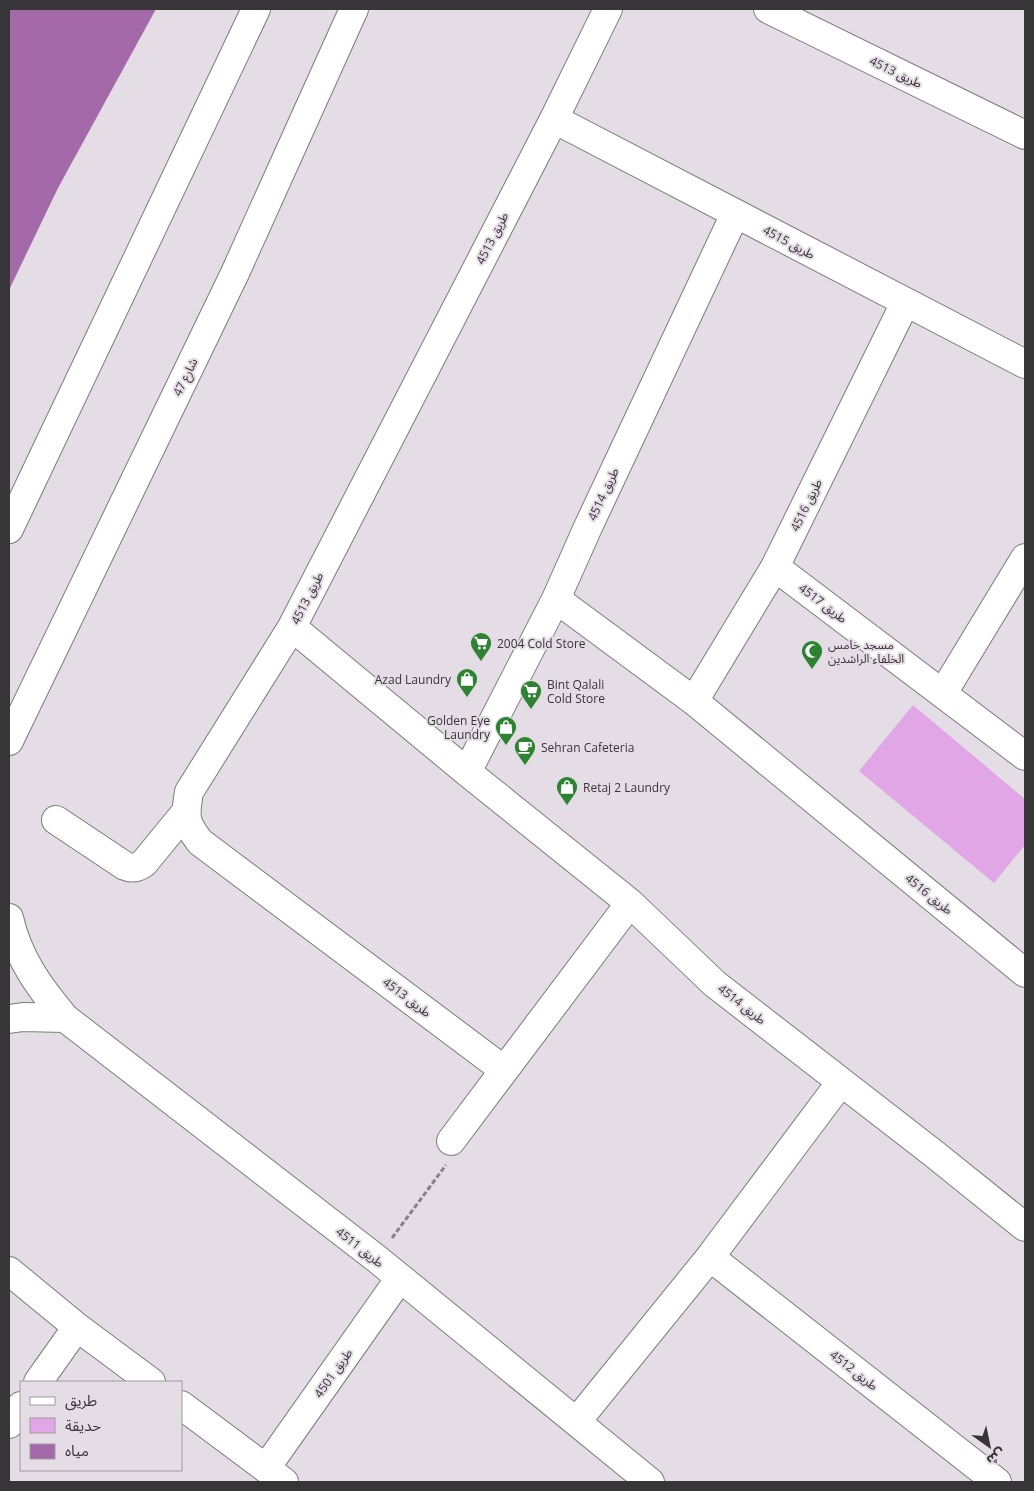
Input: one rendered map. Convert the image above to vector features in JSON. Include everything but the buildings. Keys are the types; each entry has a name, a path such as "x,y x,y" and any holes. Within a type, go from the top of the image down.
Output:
{"street":[{"path":"9,529 256,9"},
{"name":"شارع 47","path":"9,741 235,273 354,9"},
{"name":"طريق 4513","path":"504,1070 200,842 190,829 185,813 189,792 292,627 554,119 608,9"},
{"name":"طريق 4513","path":"768,9 1025,134"},
{"name":"طريق 4515","path":"554,119 906,303 1024,360"},
{"name":"طريق 4514","path":"467,772 556,599 592,518 735,214"},
{"name":"طريق 4516","path":"694,701 775,567 906,303"},
{"path":"944,693 1025,558"},
{"name":"طريق 4517","path":"775,567 1025,756"},
{"name":"طريق 4516","path":"556,599 694,701 1023,967"},
{"name":"طريق 4514","path":"292,627 467,772 630,903 715,984 934,1153 1025,1227"},
{"path":"56,820 130,868 144,863 185,813"},
{"path":"452,1141 630,903"},
{"name":"طريق 4511","path":"9,918 12,931 25,962 43,992 65,1018 400,1278 650,1482"},
{"path":"9,1019 23,1017 65,1018"},
{"path":"577,1421 710,1258 841,1082"},
{"name":"طريق 4512","path":"710,1258 997,1482"},
{"path":"9,1271 77,1327 150,1381"},
{"name":"طريق 4501","path":"182,1406 275,1475 400,1278"},
{"path":"39,1381 77,1327"},
{"path":"9,1424 20,1408"}],"path":[{"path":"376,1259 459,1147 452,1141"}],"green space":[{"path":"913,705 1025,799 1025,845 994,883 859,771"}],"water":[{"path":"9,9 156,9 58,188 9,290"}],"place":[{"name":"2004 Cold Store","path":"481,662"},
{"name":"مسجد خامس الخلفاء الراشدين","path":"812,670"},
{"name":"Azad Laundry","path":"467,698"},
{"name":"Bint Qalali Cold Store","path":"531,710"},
{"name":"Golden Eye Laundry","path":"506,746"},
{"name":"Sehran Cafeteria","path":"525,766"},
{"name":"Retaj 2 Laundry","path":"567,806"}]}
